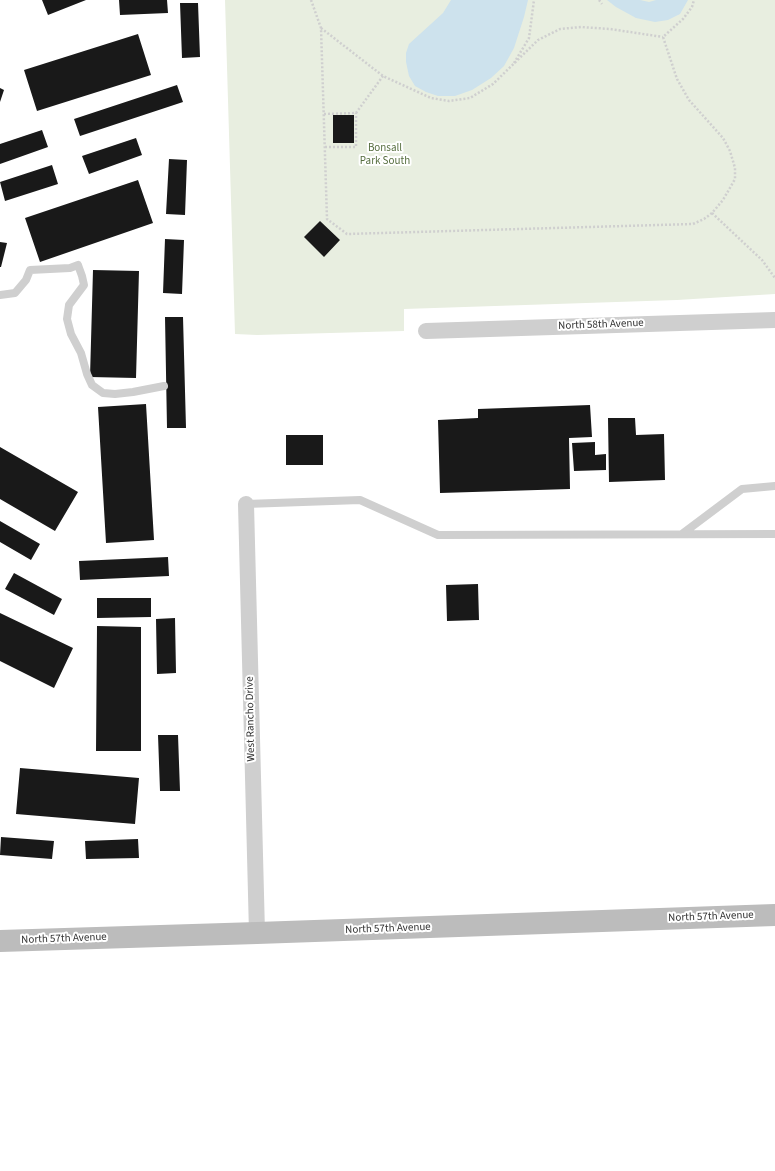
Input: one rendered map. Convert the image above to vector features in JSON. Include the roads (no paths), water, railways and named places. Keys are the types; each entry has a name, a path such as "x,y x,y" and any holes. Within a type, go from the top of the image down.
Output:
{"street":[{"name":"North 58th Avenue","path":"426,330 775,320"},
{"name":"West Rancho Drive","path":"246,504 257,933"},
{"name":"North 57th Avenue","path":"0,941 775,914"}],"lane":[{"path":"0,295 15,293 26,280 30,270 70,268 78,265 84,285 69,305 67,319 71,334 82,353 87,374 92,385 103,393 115,394 164,386"},
{"path":"682,534 742,489 775,486"},
{"path":"246,504 360,500 438,535 775,534"}],"water":[{"path":"451,0 528,0 514,48 504,66 491,78 472,90 455,96 438,96 415,86 409,76 406,53 409,44 443,13"},
{"path":"607,0 640,0 649,2 656,0 688,0 680,14 668,20 655,22 636,18 616,7"}],"park label":[{"name":"Bonsall Park South","path":"385,155"}]}
